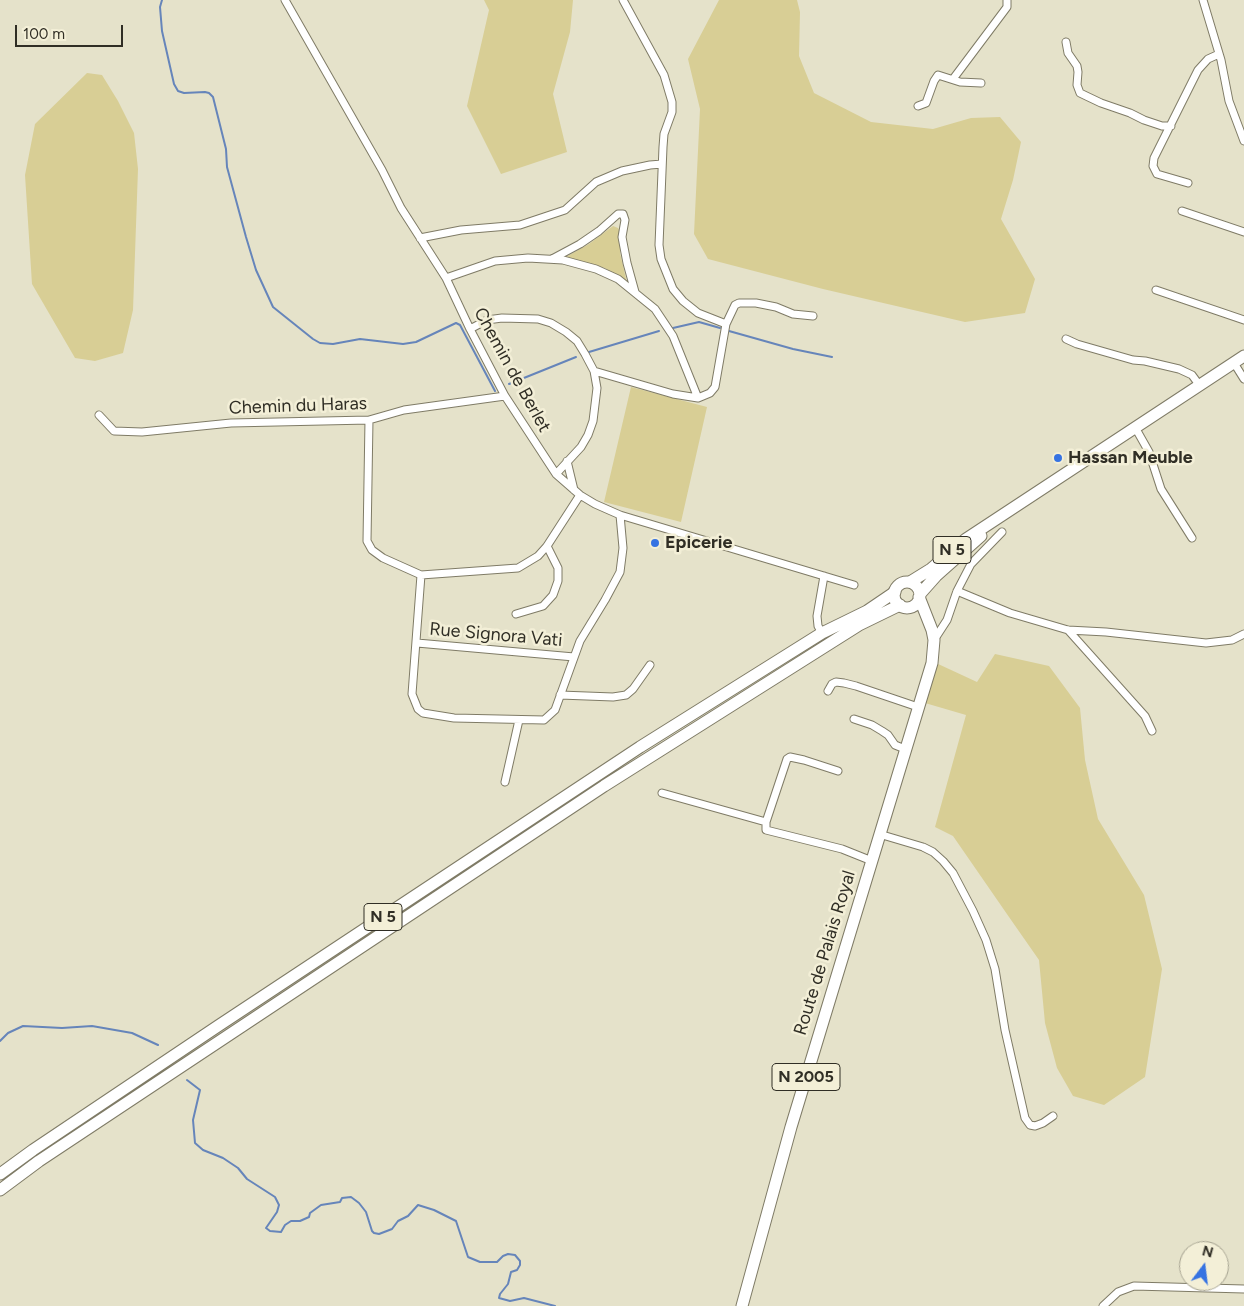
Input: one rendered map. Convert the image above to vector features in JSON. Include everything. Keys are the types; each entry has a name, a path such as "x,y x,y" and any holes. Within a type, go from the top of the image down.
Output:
{"main road":[{"name":"N 5","path":"0,1174 499,839 640,747 822,633 867,611 895,592 900,584 910,582 931,569 966,539 1136,429 1244,356"},
{"name":"N 5","path":"0,1190 39,1161 507,850 856,627 905,606 915,604 936,576 996,520"},
{"path":"910,582 917,587 920,596"},
{"path":"895,592 895,599 925,622 934,640"},
{"name":"Route de Palais Royal","path":"742,1306 791,1127 932,663 934,640 920,596"},
{"path":"822,633 830,637 856,627"}],"street":[{"name":"Chemin de Berlet","path":"285,0 382,170 401,208 446,278 505,396 556,474 595,504 620,515 854,584"},
{"path":"623,0 664,75 670,91 672,112 664,134 662,164 660,253 669,281 678,296 698,313 726,324"},
{"path":"954,79 1007,7 1007,0"},
{"path":"1203,0 1219,54 1229,102 1244,140"},
{"path":"1066,42 1068,53 1077,66 1077,85 1080,93 1148,122 1162,126 1171,126"},
{"path":"1188,184 1161,176 1154,170 1154,158 1198,70 1208,59 1219,54"},
{"path":"918,106 928,100 938,75 960,82 981,83"},
{"path":"420,238 461,230 520,225 565,210 596,182 622,171 662,164"},
{"path":"1182,211 1244,232"},
{"path":"552,259 580,244 599,231 618,214 623,214 625,220 622,237 635,292"},
{"path":"446,278 495,261 528,258 563,260 596,269 618,279 655,309 673,336 698,398"},
{"path":"1156,290 1244,320"},
{"path":"594,371 673,394 698,398 706,396 713,391 718,382 726,324 735,305 746,302 767,305 793,314 813,316"},
{"path":"470,329 487,320 502,318 538,319 551,323 577,341 594,371 597,388 593,421 588,435 581,446 556,474"},
{"path":"1066,339 1133,360 1179,369 1192,375 1200,386"},
{"path":"1234,363 1244,379"},
{"name":"Chemin du Haras","path":"99,414 114,431 142,432 231,423 369,420 404,410 505,396"},
{"path":"369,420 367,541 372,550 383,558 421,576 518,568 538,556 547,546 577,492 567,461"},
{"path":"1136,429 1149,452 1161,488 1192,538"},
{"path":"421,576 412,694 418,709 422,713 454,718 544,720 555,710 580,641 620,572 623,548 620,515"},
{"path":"934,640 947,620 957,591 971,564 1002,532"},
{"path":"516,614 542,606 553,595 558,581 558,568 547,546"},
{"path":"822,633 817,622 817,616 824,576"},
{"path":"957,591 1010,613 1068,630 1106,632 1206,643 1232,640 1244,634"},
{"path":"1068,630 1145,716 1152,731"},
{"name":"Rue Signora Vati","path":"416,643 574,657"},
{"path":"560,695 613,697 626,695 633,689 650,665"},
{"path":"828,691 832,684 836,682 844,683 918,707"},
{"path":"854,719 877,728 896,745 905,749"},
{"path":"505,782 519,720"},
{"path":"838,770 804,760 790,757 787,759 766,822 766,830 842,849 872,861"},
{"path":"662,793 766,822"},
{"path":"879,834 923,847 933,852 943,860 953,873 974,911 986,940 995,970 1005,1030 1024,1118 1030,1125 1035,1126 1043,1124 1053,1116"},
{"path":"1103,1306 1118,1292 1134,1286 1190,1286 1244,1289"}],"shaded area":[{"path":"484,0 573,0 570,32 553,94 567,152 501,174 467,106 489,10"},
{"path":"719,0 797,0 800,12 799,56 814,93 871,122 933,129 971,118 1000,117 1021,142 1013,180 1001,219 1035,279 1025,313 965,322 823,289 708,259 694,234 700,109 688,59"},
{"path":"87,73 102,75 118,101 134,133 138,169 133,310 123,353 95,361 75,358 32,284 25,175 35,124"},
{"path":"613,226 620,231 620,253 627,283 605,268 566,257 589,244"},
{"path":"631,387 707,407 681,522 604,502"},
{"path":"995,654 1049,666 1080,708 1085,760 1098,819 1144,895 1162,969 1145,1077 1104,1105 1073,1096 1057,1068 1045,1023 1039,960 953,836 935,827 966,715 925,703 936,663 977,682"}],"waterway":[{"path":"162,0 160,7 162,31 174,84 178,91 184,93 205,92 213,97 226,149 227,167 246,237 256,270 273,307 320,343 333,344 360,339 403,344 416,342 456,323 460,325 495,391"},
{"path":"673,328 699,322 720,328"},
{"path":"589,352 659,331"},
{"path":"729,331 793,349 832,357"},
{"path":"509,384 576,357"},
{"path":"0,1041 8,1033 23,1026 62,1028 92,1026 132,1033 158,1045"},
{"path":"187,1080 200,1090 193,1120 195,1143 203,1150 223,1158 238,1168 247,1179 275,1197 279,1205 277,1212 266,1228 270,1231 281,1232 285,1225 291,1221 300,1221 309,1217 310,1213 321,1205 340,1202 342,1198 351,1197 366,1212 372,1231 379,1234 392,1229 398,1221 408,1216 418,1205 434,1210 456,1221 468,1257 480,1262 497,1262 508,1254 515,1255 520,1261 520,1265 517,1270 511,1272 508,1284 499,1298 510,1301 524,1298 555,1306"}],"place":[{"name":"Hassan Meuble","path":"1058,458"},
{"name":"Epicerie","path":"655,543"}]}
